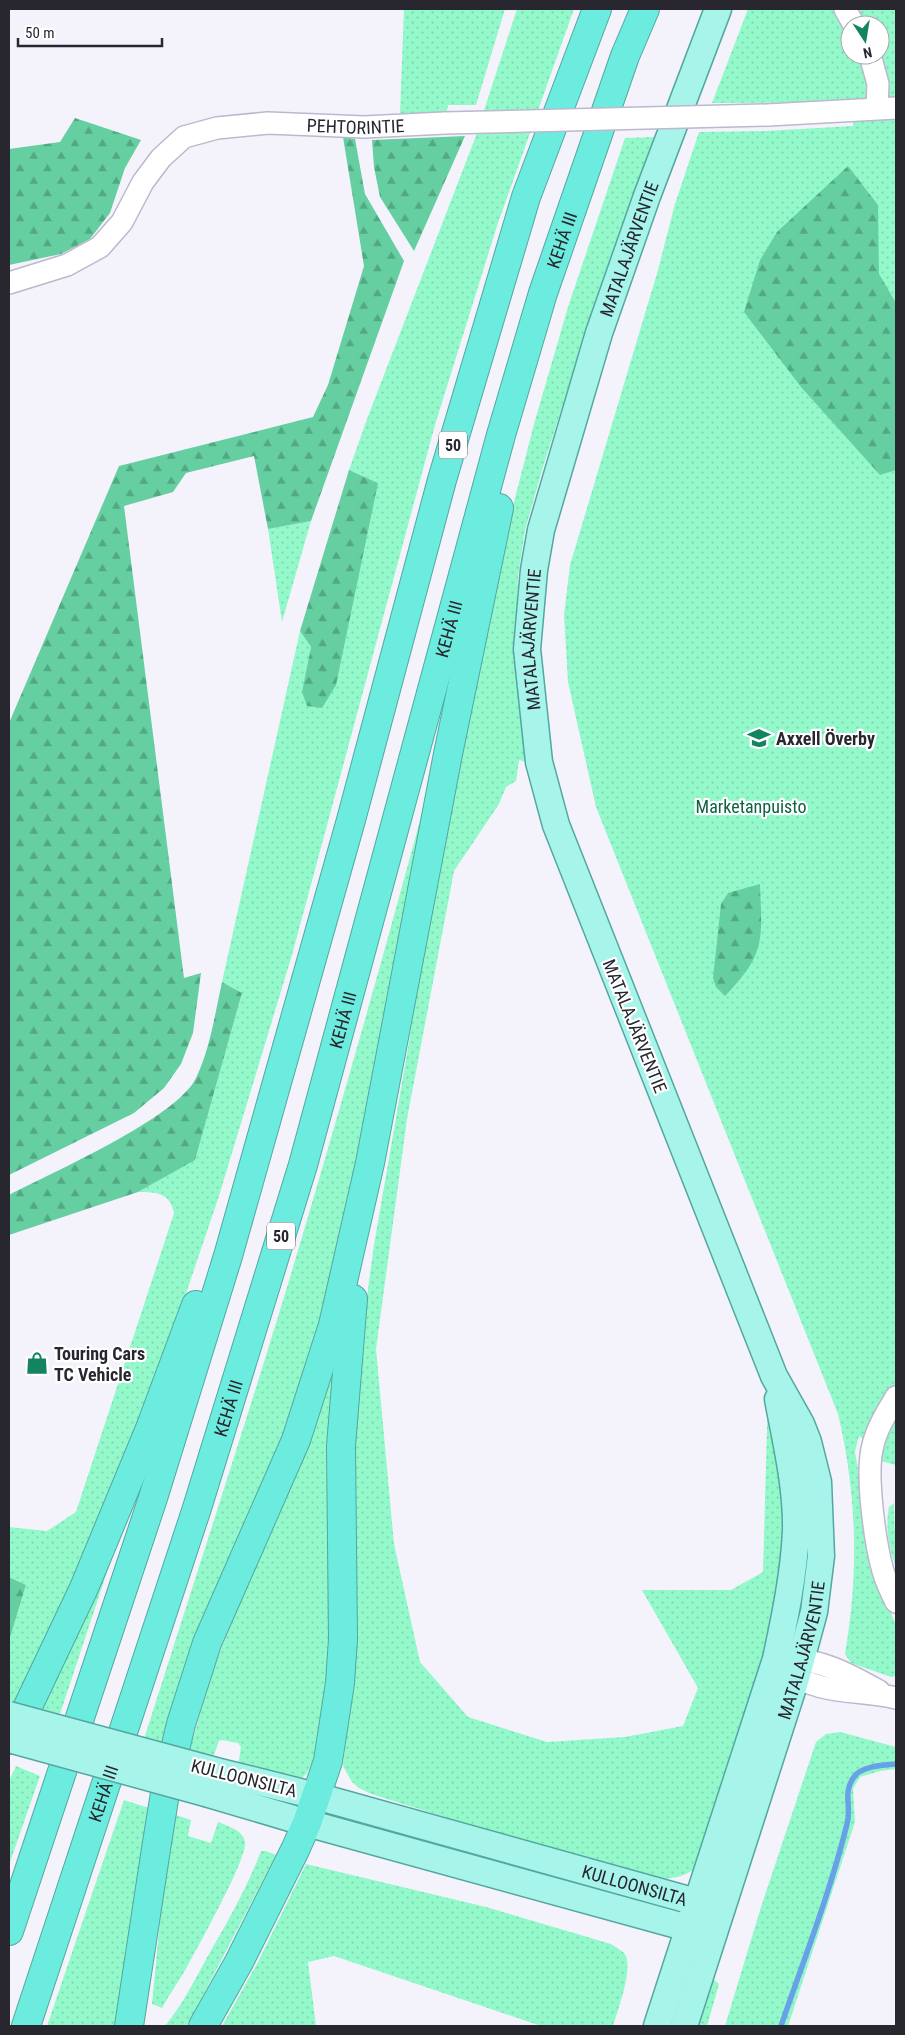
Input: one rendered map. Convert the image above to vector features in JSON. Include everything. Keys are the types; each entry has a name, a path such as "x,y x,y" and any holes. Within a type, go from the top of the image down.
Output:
{"highway":[{"name":"50","path":"9,1932 153,1498 228,1256 351,820 442,480 526,197 597,9"},
{"name":"KEHÄ III","path":"26,2026 197,1508 303,1165 501,434 543,293 625,56 644,9"},
{"path":"129,2026 166,1787 181,1724 207,1644 296,1440 333,1325 370,1163 448,754 498,511 501,434"},
{"path":"203,2026 239,1962 295,1850 307,1823 328,1761 340,1682 343,1603 341,1446 351,1315 370,1163"},
{"path":"9,1747 84,1588 151,1426 194,1308 228,1256"}],"main road":[{"name":"MATALAJÄRVENTIE","path":"684,2026 717,1923 791,1665 788,1601 796,1530 793,1478 774,1376 556,824 539,762 527,649 534,570 550,493 598,333 647,196 718,9"},
{"name":"MATALAJÄRVENTIE","path":"657,2026 696,1902 791,1665"},
{"name":"KULLOONSILTA","path":"9,1715 212,1783 307,1823 688,1928 717,1923"},
{"name":"KULLOONSILTA","path":"9,1740 212,1783 316,1796 696,1902 717,1923"}],"street":[{"path":"873,65 887,108"},
{"name":"PEHTORINTIE","path":"9,283 67,265 100,247 122,222 147,176 162,158 184,137 239,125 268,122 364,126 768,115 887,108"},
{"path":"896,1397 884,1417 872,1446 870,1475 874,1517 883,1570 896,1602"},
{"path":"791,1665 824,1688 892,1697"}],"green space":[{"path":"404,9 505,9 476,105 448,105 446,115 400,114"},
{"path":"517,9 574,9 497,226 435,425 292,955 218,1199 142,1423 18,1705 9,1702 9,1641 26,1585 9,1577 9,1527 47,1531 76,1512 174,1213 169,1201 162,1195 151,1192 138,1192 195,1159 242,993 222,982 300,631 311,647 303,692 378,483 349,470 474,141"},
{"name":"Marketanpuisto","path":"748,9 896,9 896,1465 881,1461 881,1453 859,1436 855,1452 877,1578 896,1625 896,1676 891,1677 851,1663 845,1654 852,1594 854,1534 849,1474 838,1414 596,807 568,682 564,615 570,565 658,270 675,204 699,132 766,131 853,126 854,102 712,103"},
{"path":"75,118 141,140 125,168 110,213 90,239 61,254 9,265 9,149 60,142"},
{"path":"465,136 414,251 380,197 374,167 372,140"},
{"path":"343,137 355,139 365,194 404,261 311,521 268,529 254,456 186,473 173,492 124,506 184,978 201,973 193,1033 181,1064 164,1088 134,1113 9,1175 9,723 119,466 313,417 328,385 364,266"},
{"path":"655,137 602,282 525,530 518,576 515,658 529,763 519,760 516,781 506,787 499,804 454,871 407,1119 376,1349 394,1544 420,1662 468,1717 547,1742 625,1737 683,1726 698,1688 642,1590 731,1590 763,1572 768,1392 788,1497 785,1575 770,1648 699,1866 675,1878 632,1875 371,1794 352,1782 343,1766 351,1694 352,1451 358,1362 374,1245 425,938 504,541 534,424 568,307 625,138"},
{"path":"848,166 878,205 879,274 896,303 896,470 880,475 801,387 744,312 760,260 777,232"},
{"path":"349,470 378,483 336,685 322,708 307,706 302,692 311,647 300,631"},
{"path":"311,521 282,622 268,529"},
{"path":"433,772 352,1185 316,1348 167,1746 144,1739 288,1284 362,1029"},
{"path":"760,884 761,933 759,945 748,969 725,996 716,987 713,978 721,904 728,893"},
{"path":"222,982 242,993 195,1160 138,1192 9,1235 9,1195 82,1159 140,1127 184,1094 196,1078 201,1067 212,1031"},
{"path":"332,1376 335,1379 331,1678 316,1754 307,1773 302,1778 238,1766 241,1747 238,1743 219,1741 213,1758 190,1749 213,1669"},
{"path":"894,1503 896,1568 891,1553 888,1530 889,1507"},
{"path":"112,1557 60,1714 41,1709"},
{"path":"9,1577 26,1585 9,1641"},
{"path":"840,1732 896,1747 896,1769 880,1771 860,1777 853,1789 855,1822 788,2026 725,2026 761,1907 816,1742 826,1734"},
{"path":"16,1766 40,1776 9,1865 9,1781"},
{"path":"124,1800 152,1809 115,2026 47,2026"},
{"path":"176,1815 191,1820 188,1836 211,1843 218,1822 238,1831 245,1842 244,1851 231,1883 185,1971 162,2008 152,2004 161,1910"},
{"path":"261,1851 276,1855 187,2026 165,2026 183,2000 230,1917 250,1878"},
{"path":"306,1864 486,1907 611,1944 624,1953 627,1959 624,1989 613,2026 541,2026 334,1956 308,1962 316,2026 222,2026 258,1962"},
{"path":"711,1977 719,1984 707,2026 692,2026"}],"waterway":[{"path":"781,2026 833,1875 848,1818 850,1783 857,1773 862,1770 896,1764"}],"place":[{"name":"Axxell Överby","path":"759,738"},
{"name":"Touring Cars TC Vehicle","path":"37,1363"}]}
